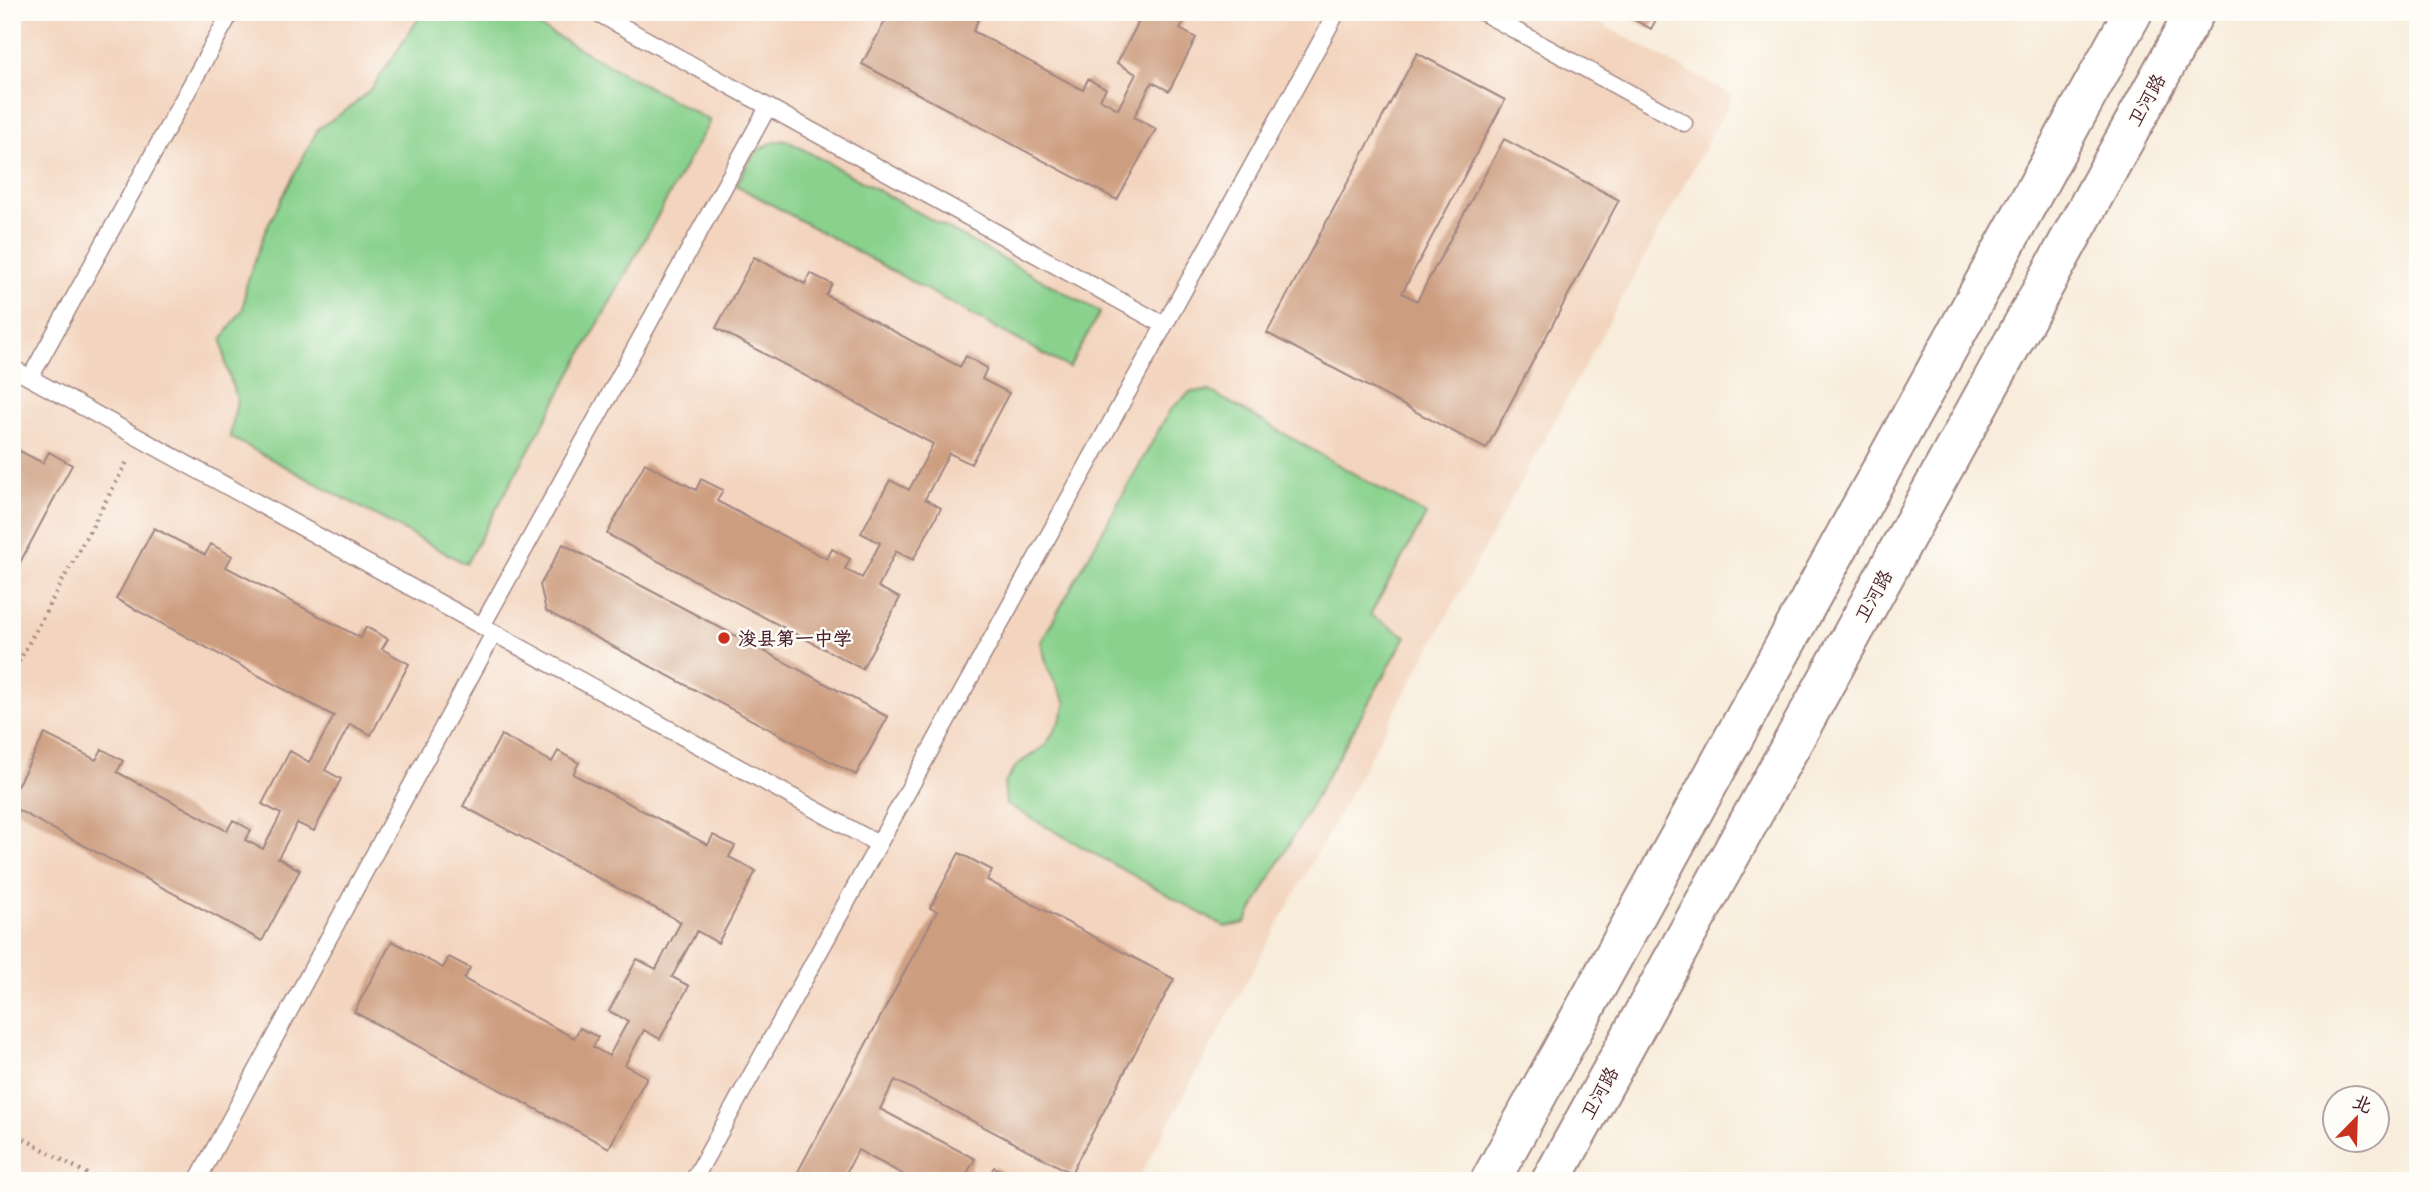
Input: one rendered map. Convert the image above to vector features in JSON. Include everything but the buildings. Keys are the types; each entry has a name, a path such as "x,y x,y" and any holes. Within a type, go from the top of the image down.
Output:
{"street":[{"path":"1490,1181 2133,12"},
{"name":"卫河路","path":"1551,1181 2194,12"}],"lane":[{"path":"30,378 232,12"},
{"path":"596,12 1164,325"},
{"path":"693,1181 1336,12"},
{"path":"1482,12 1684,123"},
{"path":"197,1181 768,107"},
{"path":"12,368 878,844"}],"path":[{"path":"12,674 140,438"},
{"path":"12,1132 100,1181"}],"shaded area":[{"name":"浚县第一中学","path":"12,12 1580,12 1733,96 1137,1181 12,1181"}],"green space":[{"path":"423,12 513,12 710,121 466,564 230,437 237,400 226,366 222,339 243,309 246,286 266,229 318,129 352,106 373,87"},
{"path":"786,140 1100,312 1069,368 736,185 750,160 760,149"},
{"path":"1210,391 1426,515 1370,615 1406,636 1245,923 1225,927 1006,804 1004,784 1017,765 1046,745 1061,719 1066,703 1048,669 1041,642 1170,410 1190,392"}],"place":[{"name":"浚县第一中学","path":"724,638"}]}
